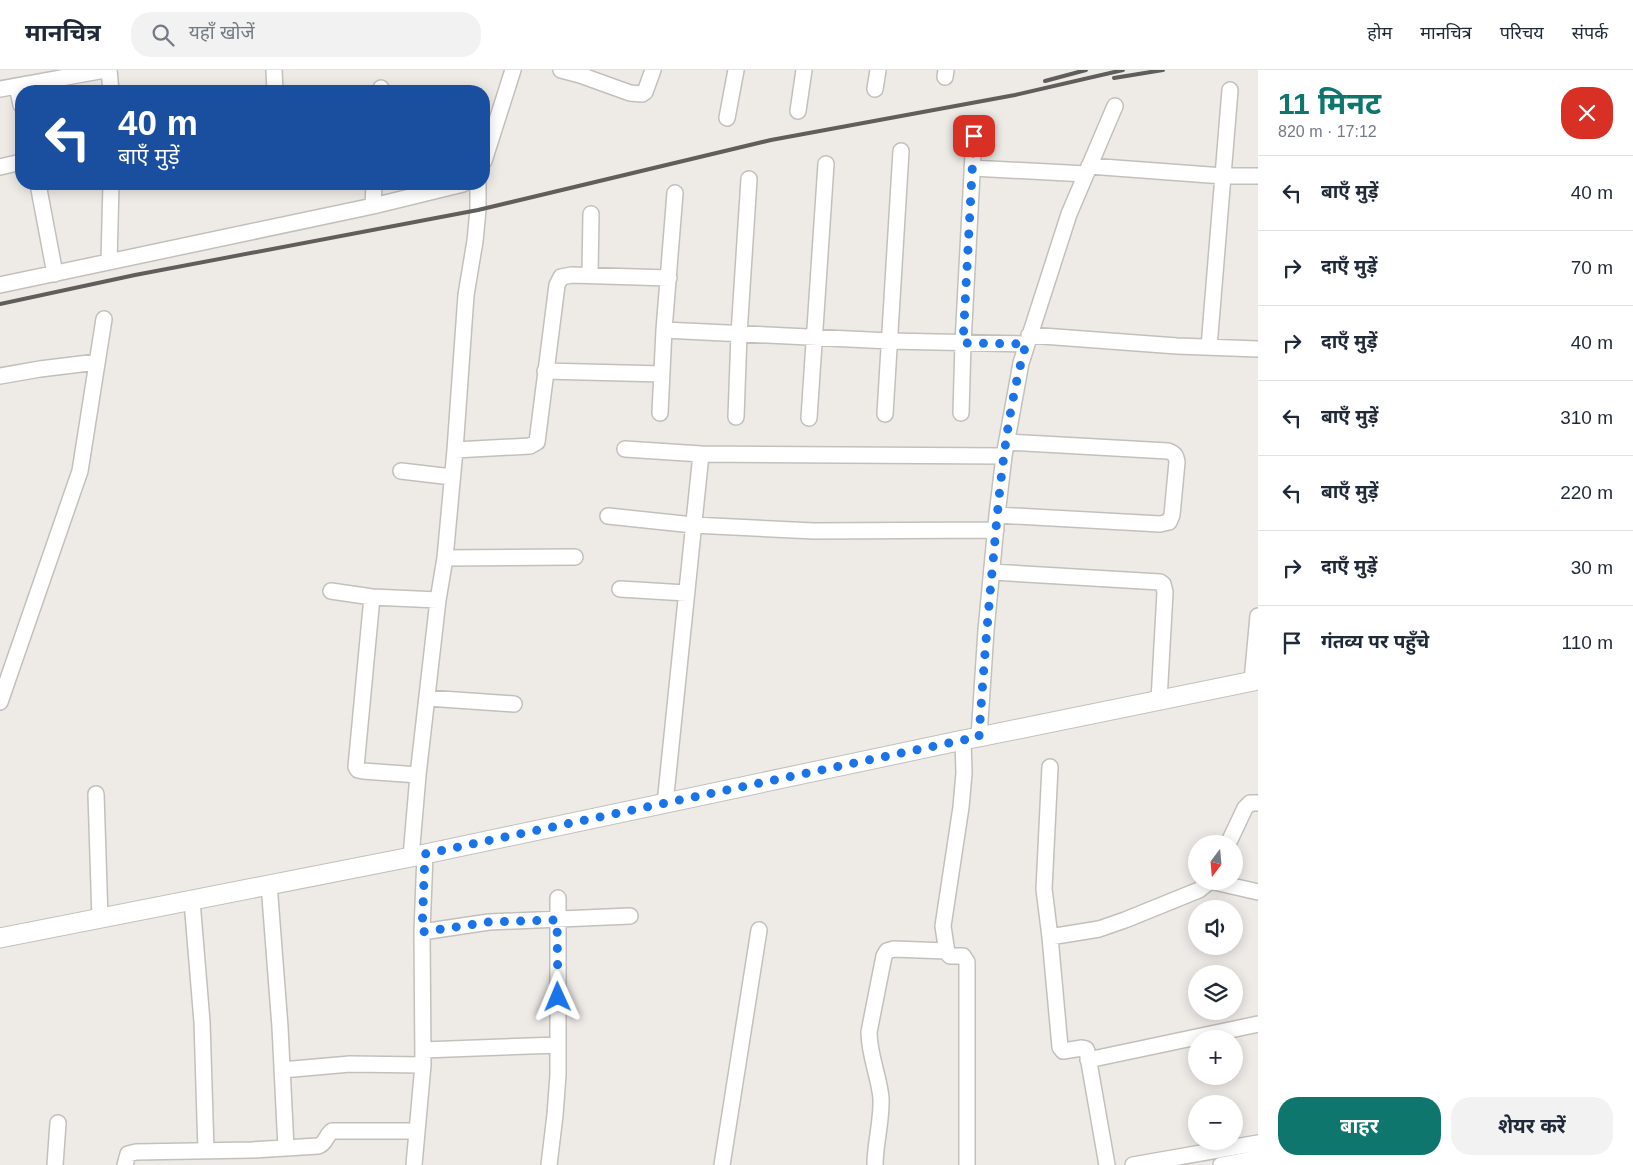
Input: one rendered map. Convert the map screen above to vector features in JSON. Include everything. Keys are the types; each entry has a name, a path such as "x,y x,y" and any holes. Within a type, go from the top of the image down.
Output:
{"main road":[{"path":"0,938 418,856 971,738 1255,681"}],"street":[{"path":"22,85 105,70"},
{"path":"109,70 110,85"},
{"path":"274,70 275,85"},
{"path":"490,142 513,70"},
{"path":"561,70 581,72 630,93 642,94 648,88 653,70"},
{"path":"727,118 736,70"},
{"path":"798,111 804,70"},
{"path":"875,89 878,70"},
{"path":"0,89 15,86"},
{"path":"1209,347 1230,90"},
{"path":"967,1165 967,962 963,956 950,956 946,951 943,926 986,630 997,515 1006,449 1021,363 1028,340 1069,214 1115,106"},
{"path":"961,413 974,136"},
{"path":"885,414 901,151"},
{"path":"0,167 15,163"},
{"path":"809,418 826,164"},
{"path":"972,168 1258,176"},
{"path":"736,417 739,334 750,179"},
{"path":"39,190 54,274"},
{"path":"109,262 111,190"},
{"path":"373,206 374,190"},
{"path":"0,285 373,206 438,190"},
{"path":"414,1165 423,1065 418,775 438,600 445,558 466,295 475,241 478,190"},
{"path":"660,413 664,330 675,193"},
{"path":"590,275 591,214"},
{"path":"455,450 530,446 537,442 557,285 561,278 568,275 668,278"},
{"path":"0,702 80,471 104,319"},
{"path":"664,330 890,341 963,343 1028,340 1098,341 1258,349"},
{"path":"0,376 98,362"},
{"path":"545,371 662,374"},
{"path":"625,449 701,454 1006,449 1159,450 1175,454 1177,462 1172,515 1168,522 1160,524 997,515"},
{"path":"665,804 701,454"},
{"path":"401,471 452,478"},
{"path":"608,516 693,525 814,531 996,530"},
{"path":"445,558 575,557"},
{"path":"992,572 1160,582 1164,584 1158,700"},
{"path":"620,589 686,593"},
{"path":"331,592 372,597 438,600"},
{"path":"372,597 356,767 362,771 418,775"},
{"path":"1255,681 1258,616"},
{"path":"427,698 514,704"},
{"path":"1050,767 1044,889 1060,1047 1066,1051 1084,1048 1087,1051 1107,1165"},
{"path":"96,794 100,919"},
{"path":"1232,835 1245,808 1250,803 1258,803"},
{"path":"269,884 286,1148"},
{"path":"1243,889 1258,892"},
{"path":"1050,937 1099,929 1199,890"},
{"path":"549,1165 557,1098 558,898"},
{"path":"192,901 202,1022 206,1151"},
{"path":"422,932 489,922 630,916"},
{"path":"722,1165 759,930"},
{"path":"875,1165 875,1151 881,1115 881,1097 869,1043 869,1032 884,956 887,951 894,949 946,951"},
{"path":"1088,1060 1258,1024"},
{"path":"423,1050 558,1045"},
{"path":"282,1070 350,1064 423,1065"},
{"path":"55,1165 58,1123"},
{"path":"125,1165 127,1156 130,1153 206,1151 251,1158 286,1148 321,1145 325,1142 329,1133 335,1130 417,1132"},
{"path":"1133,1165 1258,1143"},
{"path":"1221,1165 1258,1158"}],"railway":[{"path":"1045,81 1086,70"},
{"path":"0,304 135,275 478,210 771,140 1015,95 1123,70"},
{"path":"1114,78 1163,70"}],"route":[{"path":"558,997 557,920 489,922 422,932 425,854 979,737 986,630 1004,456 1026,344 963,343 974,136"}]}
